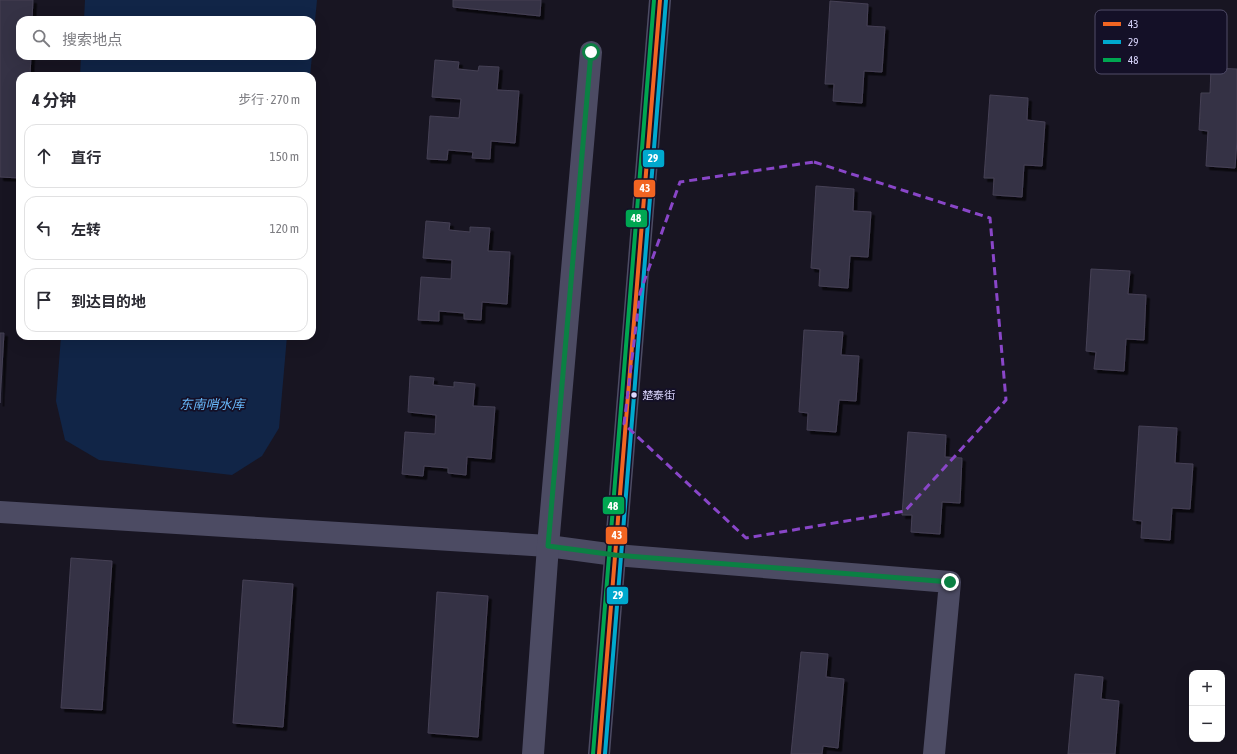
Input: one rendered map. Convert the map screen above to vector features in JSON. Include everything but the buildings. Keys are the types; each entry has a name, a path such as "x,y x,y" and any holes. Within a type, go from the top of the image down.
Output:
{"street":[{"path":"599,754 660,0"},
{"path":"533,754 548,546 591,52"},
{"path":"0,512 548,546 615,555 950,582 934,754"}],"highlighted area":[{"path":"814,162 990,218 1006,400 905,511 746,538 624,424 640,293 680,182"}],"water":[{"path":"85,0 317,0 315,16 84,16"},
{"path":"81,60 312,60 310,72 80,72"},
{"name":"东南哨水库","path":"61,340 287,340 279,428 262,456 232,475 99,460 65,440 56,401"}],"transit line":[{"name":"48","path":"593,754 654,0"},
{"name":"43","path":"599,754 660,0"},
{"name":"29","path":"605,754 666,0"}],"place":[{"name":"楚泰街","path":"634,395"}],"route":[{"path":"591,52 548,546 615,555 950,582"}]}
